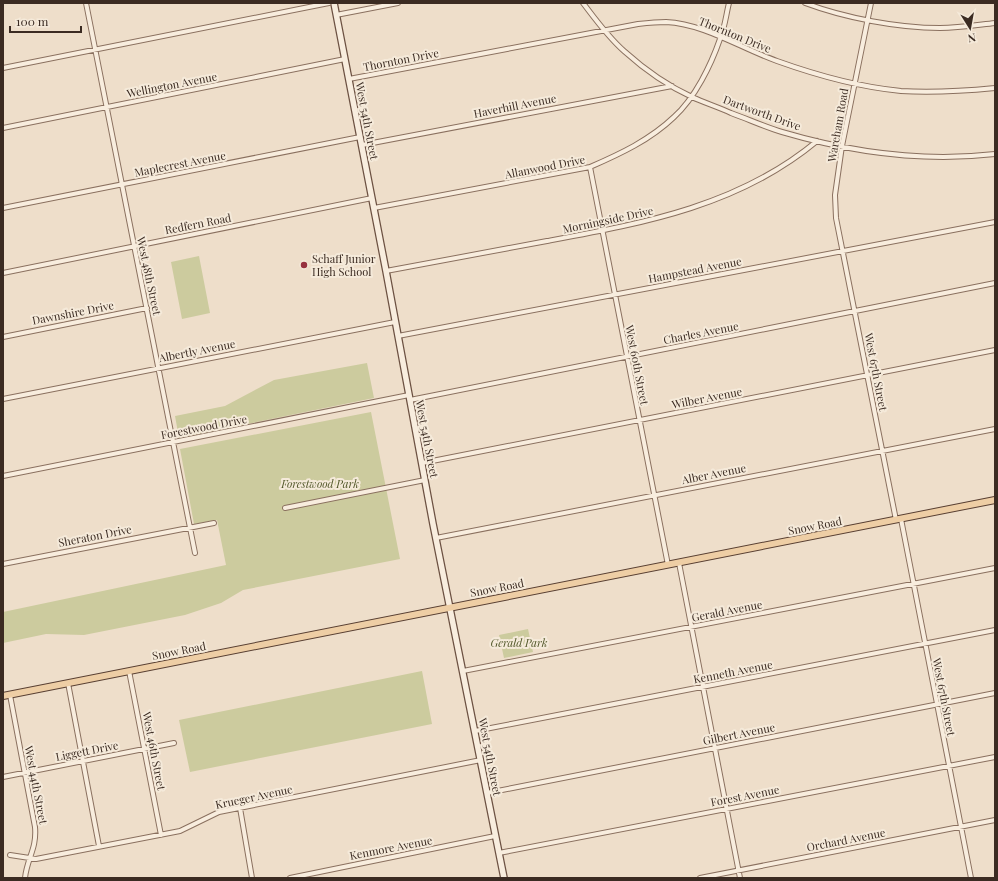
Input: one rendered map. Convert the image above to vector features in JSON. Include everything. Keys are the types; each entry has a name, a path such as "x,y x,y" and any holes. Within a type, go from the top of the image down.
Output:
{"main road":[{"name":"Snow Road","path":"6,695 995,500"}],"street":[{"name":"West 48th Street","path":"86,3 195,553"},
{"path":"3,68 329,3"},
{"name":"West 54th Street","path":"334,3 436,538 504,878"},
{"path":"336,15 398,3"},
{"name":"Dartworth Drive","path":"583,3 603,30 624,51 645,68 672,86 691,96 782,132 842,146 913,156 950,157 995,154"},
{"name":"Allanwood Drive","path":"374,208 590,168 618,156 650,136 675,116 691,96 708,68 721,37 729,3"},
{"path":"805,3 868,20 911,27 964,27 995,23"},
{"name":"Wareham Road","path":"843,252 836,218 835,196 842,146 871,3"},
{"name":"Thornton Drive","path":"349,79 603,30 638,24 666,22 696,28 721,37 776,61 855,84 930,92 995,88"},
{"name":"Wellington Avenue","path":"3,128 345,59"},
{"name":"Haverhill Avenue","path":"362,144 672,86"},
{"name":"Maplecrest Avenue","path":"3,208 360,137"},
{"name":"Morningside Drive","path":"386,271 603,231 664,217 705,204 738,190 776,171 817,141"},
{"name":"West 60th Street","path":"590,168 653,496 668,565"},
{"name":"Redfern Road","path":"3,273 372,198"},
{"name":"Hampstead Avenue","path":"398,336 995,222"},
{"name":"West 67th Street","path":"843,252 867,375 913,584 971,878"},
{"name":"Charles Avenue","path":"409,397 626,357 995,284"},
{"name":"Dawnshire Drive","path":"3,337 147,308"},
{"name":"Albertly Avenue","path":"3,399 395,322"},
{"name":"Wilber Avenue","path":"422,463 995,350"},
{"name":"Forestwood Drive","path":"3,476 409,397"},
{"name":"Alber Avenue","path":"436,538 995,429"},
{"path":"285,508 425,480"},
{"name":"Sheraton Drive","path":"3,564 190,526 214,523"},
{"path":"679,563 740,878"},
{"name":"Gerald Avenue","path":"463,671 995,568"},
{"name":"Kenneth Avenue","path":"475,731 995,630"},
{"name":"West 46th Street","path":"129,671 161,835"},
{"path":"68,683 100,846"},
{"name":"Gilbert Avenue","path":"487,793 995,693"},
{"name":"West 44th Street","path":"6,695 35,827 36,838 34,848 29,858 24,878"},
{"name":"Liggett Drive","path":"3,777 174,743"},
{"name":"Forest Avenue","path":"499,854 995,757"},
{"name":"Krueger Avenue","path":"10,855 36,859 161,835 180,831 219,812 481,760"},
{"path":"240,808 252,878"},
{"name":"Orchard Avenue","path":"700,878 995,820"},
{"name":"Kenmore Avenue","path":"290,878 496,836"}],"green space":[{"path":"199,256 210,313 182,319 171,262"},
{"path":"367,363 374,398 179,438 175,416 225,406 274,380"},
{"name":"Forestwood Park","path":"371,412 400,559 243,590 221,603 185,615 84,635 46,634 3,643 3,612 226,565 217,520 194,524 180,449"},
{"name":"Gerald Park","path":"528,629 533,652 504,658 499,635"},
{"path":"422,671 432,724 190,772 179,720"}],"place":[{"name":"Schaff Junior High School","path":"304,265"}]}
